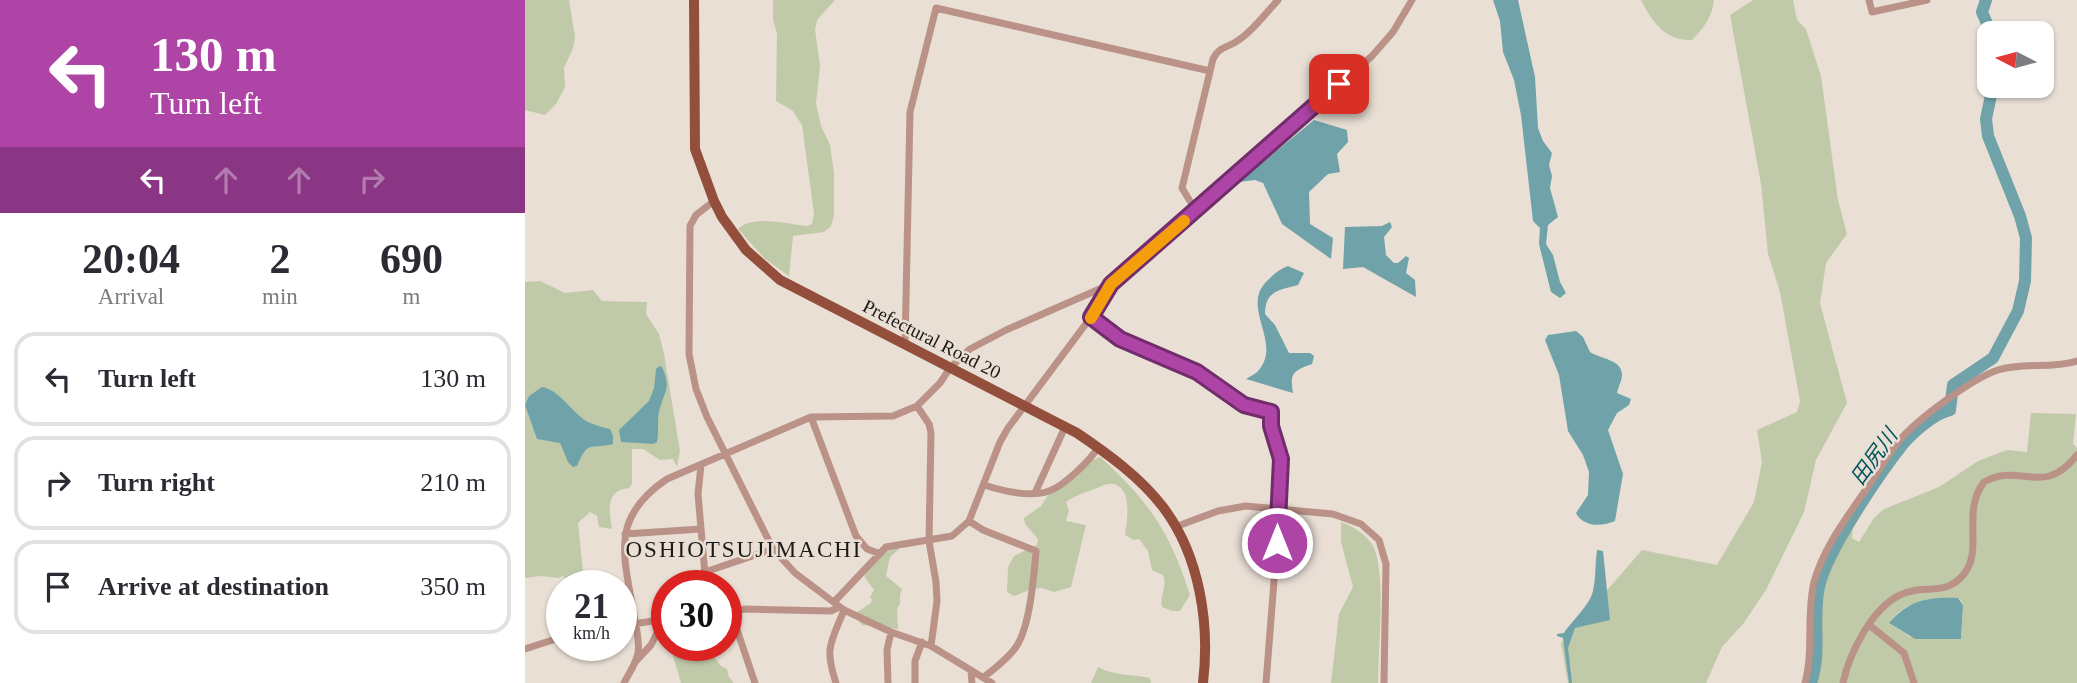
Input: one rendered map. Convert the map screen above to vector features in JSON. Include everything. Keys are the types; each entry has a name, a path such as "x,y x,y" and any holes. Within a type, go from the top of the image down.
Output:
{"main road":[{"name":"Prefectural Road 20","path":"694,0 695,149 714,201 746,250 780,280 1065,427 1098,448 1146,488 1175,527 1191,565 1207,637 1203,683"}],"street":[{"path":"1195,211 1182,188 1210,71 1219,50 1243,36 1278,0"},
{"path":"627,570 625,534 632,513 650,492 667,479 811,417 893,416 917,406 970,349 1111,284 1383,46 1412,0"},
{"path":"1869,0 1872,12 1927,0"},
{"path":"905,345 910,112 936,8 1210,71"},
{"path":"714,201 697,215 690,226 689,354 696,389 773,549 795,573 839,606 891,632 931,646 992,683"},
{"path":"742,610 831,611 839,606 886,547 952,536 969,522 1000,442 1024,405 1091,317 1111,284"},
{"path":"1091,317 1120,339 1197,372 1244,405 1271,412 1271,426 1281,459 1266,683"},
{"path":"1805,683 1810,658 1810,618 1814,583 1836,534 1900,439 1933,411 1995,371 2017,365 2077,361"},
{"path":"917,406 929,424 931,433 929,541 936,582 931,646"},
{"path":"811,417 856,536 867,549 879,554"},
{"path":"1035,493 1065,427"},
{"path":"984,485 1023,493 1052,490 1098,448"},
{"path":"1843,683 1852,654 1869,625 1901,594 1943,589 1963,575 1971,559 1973,504 1984,482 2007,474 2043,478 2056,473 2077,455"},
{"path":"701,465 698,481 705,570"},
{"path":"1175,527 1218,511 1246,506 1346,517 1366,528 1382,545 1387,564 1384,683"},
{"path":"969,522 1036,551 1028,619 1022,637 1014,649 984,677"},
{"path":"625,534 701,529"},
{"path":"711,570 773,549"},
{"path":"836,683 830,667 828,649 839,606"},
{"path":"1869,625 1904,653 1914,683"},
{"path":"637,632 637,655"},
{"path":"888,683 888,639 891,632"},
{"path":"525,649 546,642"},
{"path":"915,683 915,661 922,642"},
{"path":"637,660 651,645"},
{"path":"742,649 755,683"},
{"path":"624,683 636,661"},
{"path":"971,671 972,683"}],"green space":[{"path":"525,0 569,0 575,37 564,68 565,87 556,104 545,115 525,110"},
{"path":"773,0 835,0 817,20 815,29 820,66 816,103 821,126 830,145 834,173 834,216 831,226 824,232 793,236 789,276 765,259 738,229 744,224 761,221 807,226 812,224 814,214 802,125 793,111 776,101 777,33 773,20"},
{"path":"1641,0 1714,0 1707,22 1692,40 1674,37 1660,29"},
{"path":"1753,0 1793,0 1797,20 1806,29 1821,76 1838,200 1847,234 1826,263 1820,303 1847,403 1816,460 1804,512 1766,590 1743,624 1722,647 1706,683 1568,683 1561,643 1642,550 1717,565 1754,502 1762,462 1757,430 1797,412 1800,401 1780,292 1768,254 1761,184 1730,15"},
{"path":"540,281 565,293 593,290 602,301 647,302 646,314 659,334 664,354 680,451 677,467 673,459 660,460 643,449 632,449 632,484 616,493 610,502 612,529 599,527 597,516 590,512 578,523 583,570 546,570 546,577 525,578 525,282"},
{"path":"2031,413 2076,414 2073,444 2077,448 2077,683 1809,683 1813,663 1815,601 1821,573 1833,547 1863,498 1870,500 1853,527 1852,538 1859,542 1874,518 1884,509 1939,487 1978,461 2007,450 2027,452","holes":["1947,598 1960,599 1963,605 1961,639 1910,637 1889,623 1908,606"]},
{"path":"1100,457 1145,503 1166,535 1190,595 1180,611 1162,607 1165,583 1163,575 1152,570 1148,551 1139,539 1134,540 1125,535 1126,498 1124,492 1113,484 1085,492 1066,502 1069,510 1066,521 1086,525 1071,587 1054,592 1041,588 1032,589 1014,596 1007,592 1008,567 1014,556 1037,545 1038,539 1025,524 1024,518 1041,506 1048,495"},
{"path":"1341,522 1368,539 1378,560 1381,594 1378,683 1331,683 1339,614 1353,587 1341,542"},
{"path":"897,547 899,549 890,557 886,576 902,589 897,608 898,629 862,625 856,613 871,603 870,597 874,590 864,576 886,550"},
{"path":"674,661 717,661 727,669 734,683 681,683"},
{"path":"1098,667 1150,678 1151,683 1091,683"}],"water":[{"path":"1493,0 1518,0 1535,77 1538,128 1552,153 1549,165 1552,176 1550,188 1558,217 1548,225 1546,244 1553,255 1560,282 1566,293 1560,298 1551,292 1539,244 1540,228 1533,221 1521,115 1514,80 1503,52 1500,21"},
{"path":"1314,120 1347,130 1348,142 1337,154 1340,172 1328,174 1309,192 1310,224 1333,238 1331,259 1282,224 1263,183 1255,180 1239,182"},
{"path":"1390,222 1392,227 1384,237 1386,255 1394,263 1406,256 1409,258 1406,273 1415,280 1416,297 1363,267 1343,269 1345,227 1382,226"},
{"path":"1288,266 1304,273 1298,285 1279,290 1270,296 1265,314 1275,325 1289,353 1310,353 1314,356 1312,364 1300,369 1292,377 1293,393 1246,379 1258,371 1265,359 1259,292 1271,277"},
{"path":"1576,331 1583,337 1590,352 1618,366 1622,375 1617,393 1631,399 1629,405 1617,413 1608,430 1623,474 1615,521 1604,524 1593,525 1583,521 1576,513 1588,495 1589,472 1583,455 1568,431 1559,375 1545,340 1548,335"},
{"path":"660,366 667,385 659,412 657,442 621,442 619,430 649,401 654,388 656,369"},
{"path":"542,387 555,392 588,422 610,429 613,444 590,447 584,452 577,466 573,467 560,443 537,439 525,405 529,396"},
{"path":"1597,550 1603,551 1610,620 1575,628 1568,648 1572,683 1569,683 1563,638 1557,634 1564,633 1591,596"},
{"path":"1937,598 1958,598 1963,605 1961,639 1915,639 1889,623 1904,609 1920,602"}],"waterway":[{"name":"田尻川","path":"1986,0 1982,12 1986,21"},
{"name":"田尻川","path":"1811,683 1816,660 1819,587 1843,534 1903,444 1925,424 1950,410 1953,385 1993,358 2018,311 2025,281 2026,238 1988,136 1986,119 1990,98"}],"slow traffic":[{"path":"1091,318 1111,284 1184,221"}],"district":[{"name":"OSHIOTSUJIMACHI","path":"744,549"}],"route":[{"path":"1277,543 1281,459 1273,437 1271,412 1244,405 1197,372 1120,339 1091,317 1111,284 1339,84"}]}
